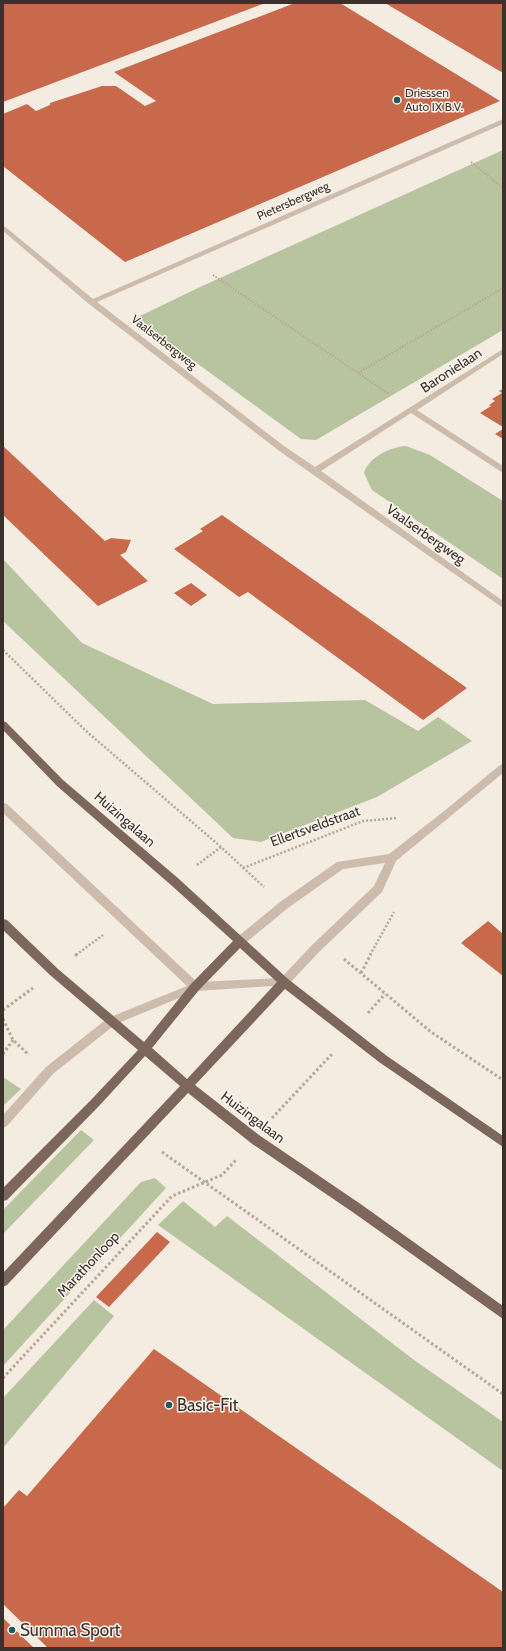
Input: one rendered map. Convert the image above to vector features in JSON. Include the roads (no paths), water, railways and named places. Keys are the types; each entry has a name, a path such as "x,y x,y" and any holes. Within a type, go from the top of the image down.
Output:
{"main road":[{"name":"Huizingalaan","path":"3,724 60,783 175,882 284,982 350,1034 503,1142"},
{"name":"Huizingalaan","path":"3,923 54,972 187,1086 255,1138 503,1313"},
{"path":"3,1196 95,1103 144,1050 196,987 239,942"},
{"path":"3,1281 131,1147 284,982"}],"street":[{"name":"Pietersbergweg","path":"92,302 503,121"},
{"name":"Vaalserbergweg","path":"3,227 92,302 281,448 503,605"},
{"name":"Baronielaan","path":"412,410 503,351"},
{"path":"315,471 412,410 503,470"},
{"path":"3,1123 50,1070 112,1021 196,987 284,982 315,949 378,890 392,858 446,816 503,768"},
{"path":"3,807 196,987"},
{"path":"239,942 284,905 340,865 392,858"}],"place":[{"name":"Driessen Auto IX B.V.","path":"397,100"},
{"name":"Basic-Fit","path":"169,1405"},
{"name":"Summa Sport","path":"12,1630"}]}
